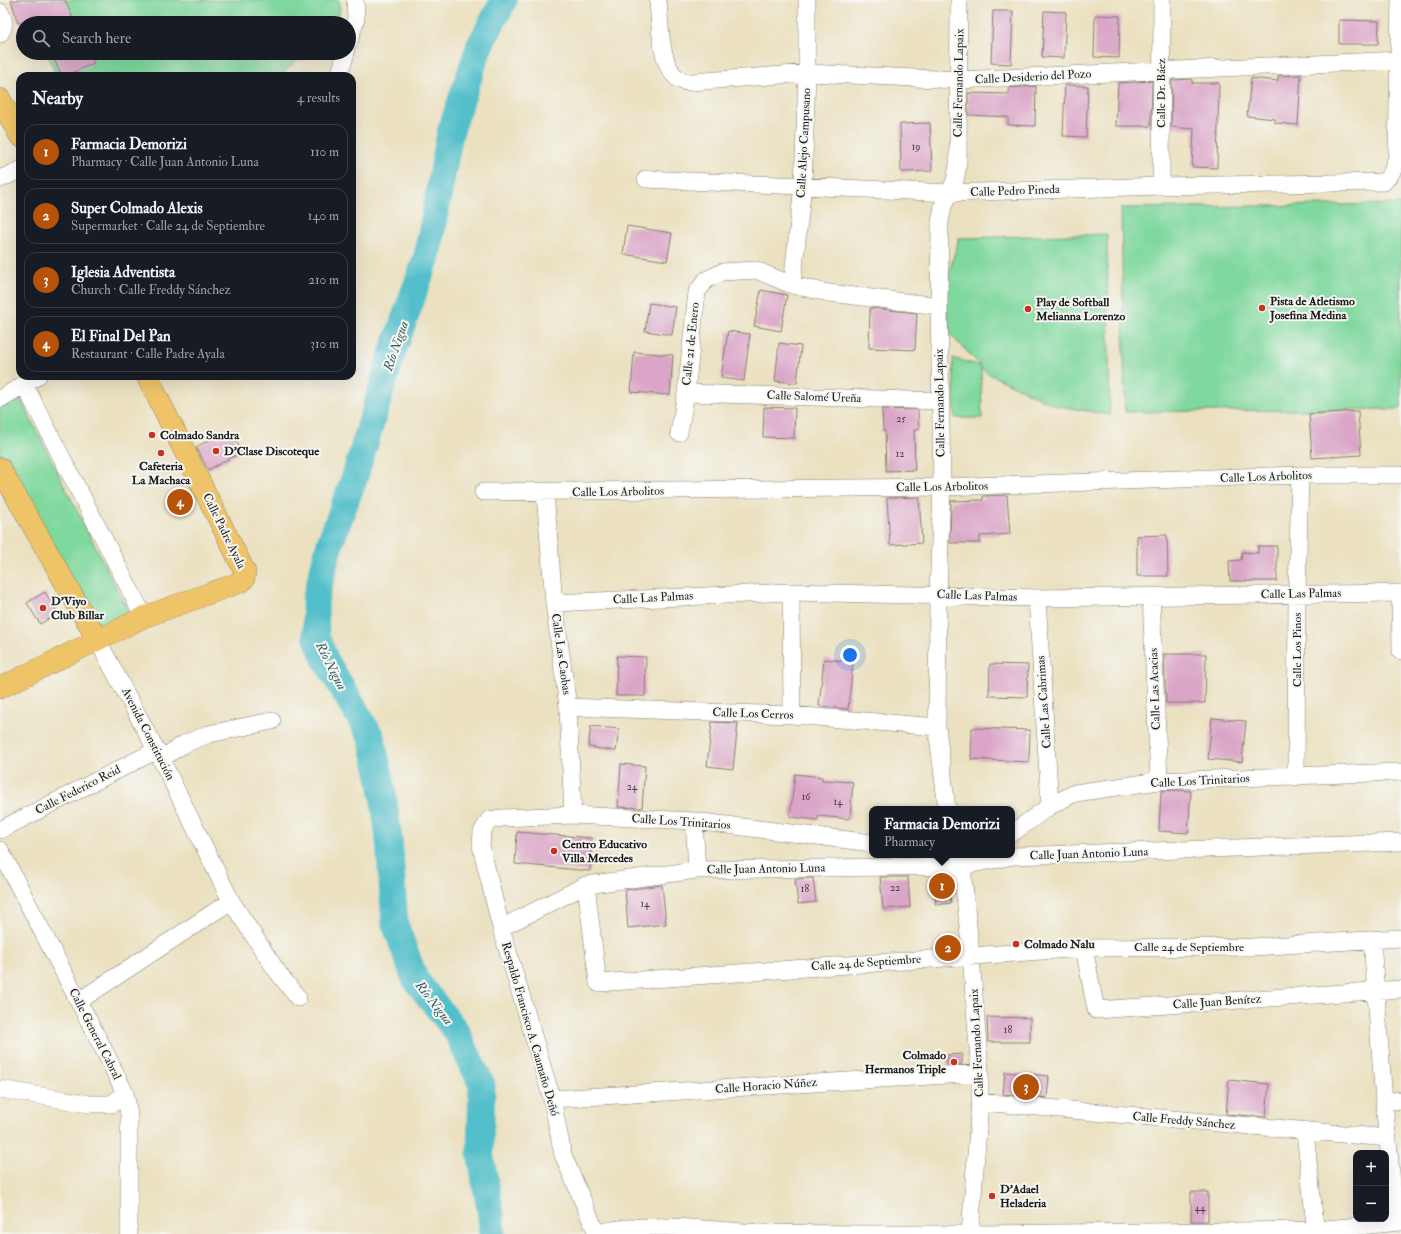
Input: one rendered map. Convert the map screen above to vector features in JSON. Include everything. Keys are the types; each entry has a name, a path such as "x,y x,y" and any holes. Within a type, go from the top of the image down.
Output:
{"main road":[{"path":"0,99 16,129"},
{"name":"Calle Padre Ayala","path":"144,617 241,582 244,579 245,572 148,380"},
{"name":"Avenida Constitución","path":"0,468 5,489 98,639"},
{"path":"0,688 144,617"}],"street":[{"path":"355,0 356,16"},
{"name":"Calle Desiderio del Pozo","path":"658,0 663,54 672,72 680,80 692,82 807,73 958,80 1400,60"},
{"name":"Calle Alejo Campusano","path":"792,285 803,185 808,0"},
{"name":"Calle Fernando Lapaix","path":"947,806 937,727 938,595 942,487 938,306 940,222 943,206 955,181 958,165 960,0"},
{"name":"Calle Dr. Báez","path":"1161,186 1162,0"},
{"path":"1400,0 1400,60"},
{"path":"0,12 4,23 3,30 0,34"},
{"path":"340,72 344,60"},
{"name":"Calle Pedro Pineda","path":"646,179 803,185 950,193 1161,186 1384,182 1392,172 1397,156 1400,60"},
{"path":"0,179 16,172"},
{"name":"Calle 21 de Enero","path":"679,433 686,393 697,292 706,280 722,272 756,270 792,285 830,293 938,306"},
{"path":"0,399 31,380 144,617"},
{"name":"Calle Salomé Ureña","path":"686,393 941,401"},
{"name":"Calle Los Arbolitos","path":"483,492 545,493 942,487 1300,475 1401,475"},
{"name":"Calle Los Pinos","path":"1296,777 1297,594 1300,475"},
{"name":"Calle Las Caobas","path":"545,493 554,603 568,707 573,815"},
{"path":"792,592 792,715"},
{"name":"Calle Las Palmas","path":"554,603 792,592 1037,598 1401,593"},
{"path":"1401,593 1401,651"},
{"name":"Calle Las Acacias","path":"1151,596 1159,781"},
{"name":"Calle Las Cabrimas","path":"1037,598 1050,806"},
{"name":"Avenida Constitución","path":"98,639 159,754 231,901 276,970 298,998"},
{"name":"Calle Los Cerros","path":"568,707 792,715 937,727"},
{"name":"Calle Federico Reid","path":"0,830 159,754 209,734 272,721"},
{"name":"Calle Los Trinitarios","path":"1015,831 1050,806 1076,794 1159,781 1401,772"},
{"name":"Calle Los Trinitarios","path":"489,820 502,818 573,815 694,821 869,843"},
{"name":"Respaldo Francisco A. Caamaño Deñó","path":"489,820 482,832 481,846 501,928 552,1099 563,1155 597,1233"},
{"path":"694,821 697,870"},
{"name":"Calle Juan Antonio Luna","path":"1015,856 1401,842"},
{"name":"Calle General Cabral","path":"0,850 79,1000 125,1092 129,1115 129,1234"},
{"name":"Calle Juan Antonio Luna","path":"501,928 586,885 697,870 986,858"},
{"name":"Calle Fernando Lapaix","path":"958,860 971,956 980,1073 980,1102 970,1234"},
{"name":"Calle 24 de Septiembre","path":"586,885 598,983 1084,948 1252,947 1401,938"},
{"path":"79,1000 231,901"},
{"path":"597,1233 621,1227 674,1227 762,1233 970,1234 1316,1232 1399,1222 1384,1102 1372,940"},
{"name":"Calle Juan Benítez","path":"1084,948 1096,1010 1375,992 1401,989"},
{"name":"Calle Horacio Núñez","path":"552,1099 980,1073"},
{"path":"0,1089 89,1104 112,1104 125,1092"},
{"path":"1384,1102 1401,1100"},
{"name":"Calle Freddy Sánchez","path":"980,1102 1305,1132 1388,1138"},
{"path":"1305,1132 1316,1232"}],"green space":[{"path":"27,0 339,0 340,6 338,16 33,16"},
{"path":"50,60 297,60 284,72 54,72"},
{"name":"Pista de Atletismo Josefina Medina","path":"1401,204 1401,409 1125,412 1121,208"},
{"name":"Play de Softball Melianna Lorenzo","path":"1107,234 1110,415 1054,405 987,373 981,367 982,418 955,418 953,358 981,366 949,333 945,286 959,238"},
{"path":"19,396 129,613 94,628 0,458 0,407"}],"building":[{"path":"11,0 65,0 72,16 16,16"},
{"path":"993,11 1013,11 1011,64 991,63"},
{"path":"1044,11 1066,12 1064,58 1042,57"},
{"path":"1095,15 1120,16 1119,58 1094,57"},
{"path":"1339,20 1379,21 1378,44 1339,44"},
{"path":"54,60 93,60 94,63 75,72 60,72"},
{"path":"1301,75 1298,125 1275,123 1275,119 1247,116 1251,78 1278,81 1278,76"},
{"path":"1192,79 1192,83 1219,83 1217,168 1192,167 1194,129 1171,127 1172,80"},
{"path":"1152,81 1151,126 1116,126 1118,83"},
{"path":"1065,85 1088,86 1086,137 1063,136"},
{"path":"1036,86 1035,126 1008,125 1008,117 968,115 968,93 1009,94 1009,88"},
{"path":"930,123 932,171 901,172 900,124"},
{"path":"627,226 672,233 667,261 623,254"},
{"path":"761,290 787,295 781,331 754,326"},
{"path":"649,303 676,307 672,335 645,331"},
{"path":"870,308 917,313 915,350 869,348"},
{"path":"728,331 750,334 744,381 721,378"},
{"path":"779,343 801,346 797,383 775,381"},
{"path":"634,352 673,355 670,395 631,392"},
{"path":"764,407 795,408 794,438 763,437"},
{"path":"882,409 918,410 919,430 914,430 915,470 886,471 885,431 883,431"},
{"path":"1358,411 1361,455 1312,458 1309,414"},
{"name":"D'Clase Discoteque","path":"230,429 242,452 208,470 196,447"},
{"path":"184,492 191,504 176,511 170,499"},
{"path":"1007,495 1010,534 980,536 980,543 950,543 951,501 983,500 983,496"},
{"path":"919,497 922,543 890,545 887,498"},
{"path":"1167,535 1168,576 1137,576 1137,536"},
{"path":"1258,546 1277,546 1277,581 1230,581 1229,561 1241,560 1242,552 1258,553"},
{"name":"D'Viyo Club Billar","path":"45,592 58,613 40,624 27,603"},
{"path":"1164,654 1206,654 1205,703 1166,703"},
{"path":"617,656 646,657 645,696 616,696"},
{"path":"824,659 853,662 848,709 819,706"},
{"path":"990,664 1028,665 1027,697 989,696"},
{"path":"1212,718 1246,721 1242,762 1208,759"},
{"path":"712,722 738,723 733,769 707,766"},
{"path":"591,726 619,729 616,751 588,747"},
{"path":"972,728 1030,730 1029,762 971,759"},
{"path":"621,764 645,766 642,808 618,807"},
{"path":"795,774 822,777 822,780 853,782 850,819 818,816 818,820 790,817"},
{"path":"1161,791 1191,791 1188,833 1159,831"},
{"name":"Centro Educativo Villa Mercedes","path":"517,832 592,838 590,871 515,864"},
{"path":"933,876 948,876 951,903 936,905"},
{"path":"880,877 908,877 910,907 883,909"},
{"path":"813,878 816,902 798,904 795,879"},
{"path":"662,885 666,924 628,928 625,890"},
{"path":"955,940 956,947 941,948 940,941"},
{"path":"987,1017 1030,1018 1030,1042 988,1042"},
{"name":"Colmado Hermanos Triple","path":"962,1054 962,1064 947,1065 947,1055"},
{"path":"1005,1072 1049,1076 1047,1098 1003,1094"},
{"path":"1229,1080 1269,1084 1266,1117 1226,1114"},
{"path":"1191,1192 1208,1192 1208,1221 1191,1221"}],"waterway":[{"name":"Río Nigua","path":"492,1234 491,1215 480,1152 482,1085 456,1031 415,979 395,924 389,839 381,780 371,737 325,659 316,636 315,600 330,543 355,476 393,351 427,256 450,133 479,47 504,0"}],"place":[{"name":"Pista de Atletismo Josefina Medina","path":"1262,308"},
{"name":"Play de Softball Melianna Lorenzo","path":"1028,309"},
{"name":"Colmado Sandra","path":"152,435"},
{"name":"D'Clase Discoteque","path":"216,451"},
{"name":"Cafeteria La Machaca","path":"161,453"},
{"name":"El Final Del Pan","path":"180,502"},
{"name":"D'Viyo Club Billar","path":"43,608"},
{"name":"Centro Educativo Villa Mercedes","path":"554,851"},
{"name":"Farmacia Demorizi","path":"942,886"},
{"name":"Colmado Nalu","path":"1016,944"},
{"name":"Super Colmado Alexis","path":"948,948"},
{"name":"Colmado Hermanos Triple","path":"954,1062"},
{"name":"Iglesia Adventista","path":"1026,1087"},
{"name":"D'Adael Heladeria","path":"992,1196"}]}
